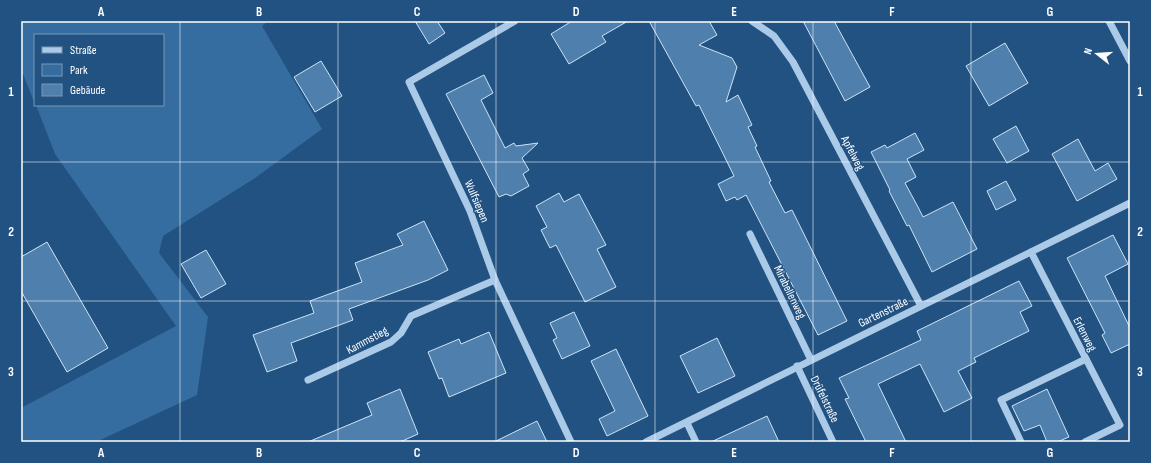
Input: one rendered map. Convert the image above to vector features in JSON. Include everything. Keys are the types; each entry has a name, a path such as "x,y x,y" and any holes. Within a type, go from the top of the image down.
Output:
{"street":[{"name":"Wulfsiepen","path":"515,21 409,82 470,211 495,280 570,442"},
{"name":"Apfelweg","path":"752,21 774,36 793,62 921,306"},
{"path":"1109,21 1130,61"},
{"name":"Gartenstraße","path":"646,442 687,423 797,366 1130,203"},
{"name":"Mirabellenweg","path":"750,234 811,360"},
{"name":"Erlenweg","path":"1031,252 1120,425 1085,442"},
{"name":"Kammstieg","path":"308,380 391,342 401,333 411,316 495,280"},
{"path":"1021,442 1001,400 1086,359"},
{"name":"Drüfelstraße","path":"797,366 833,442"},
{"path":"687,423 696,442"}],"green space":[{"path":"21,21 268,21 262,26 322,129 255,178 163,236 159,253 208,317 197,395 96,442 21,442 21,408 176,326 55,154 36,106 164,106 164,34 34,34 34,102 21,69"}],"building":[{"path":"415,21 437,21 445,33 429,44"},
{"path":"572,21 628,21 602,36 606,42 569,64 551,34"},
{"path":"649,21 709,21 717,35 699,45 732,58 737,67 726,102 738,95 752,125 748,127 757,146 755,147 771,181 769,182 785,213 792,210 847,321 818,335 746,195 737,200 735,197 726,201 718,184 734,176 699,105 696,106"},
{"path":"803,21 834,21 870,87 845,101"},
{"path":"1005,43 1028,83 989,106 966,66"},
{"path":"321,61 342,96 315,112 294,77"},
{"path":"484,75 493,93 481,100 505,148 514,143 516,146 538,143 522,158 529,170 523,174 529,186 511,196 506,194 499,197 446,94"},
{"path":"1016,126 1029,151 1007,163 993,139"},
{"path":"915,133 924,150 907,159 916,177 905,183 923,217 953,202 977,249 932,272 909,225 907,226 889,191 890,190 871,152 885,145 887,148"},
{"path":"1078,139 1095,171 1108,163 1117,179 1077,201 1052,154"},
{"path":"1006,181 1016,200 996,210 987,191"},
{"path":"559,193 564,202 579,194 606,245 597,249 616,287 585,302 556,245 550,248 541,230 547,227 536,206"},
{"path":"424,221 448,270 428,280 349,309 353,320 291,343 297,361 267,372 253,335 314,313 310,301 362,282 355,263 403,245 397,234"},
{"path":"1113,235 1128,264 1105,276 1130,328 1130,344 1111,353 1102,335 1105,333 1067,258"},
{"path":"47,242 108,348 67,372 21,291 21,257"},
{"path":"206,250 226,284 201,298 181,264"},
{"path":"1019,281 1032,306 1020,312 1029,331 974,358 976,362 958,371 972,398 944,412 920,364 878,384 906,442 866,442 845,399 849,398 839,378 921,340 917,331"},
{"path":"574,312 590,346 562,359 553,340 557,338 550,323"},
{"path":"489,332 506,373 449,397 442,378 439,379 428,352 459,339 461,344"},
{"path":"717,338 735,376 698,393 680,356"},
{"path":"616,349 648,416 607,436 599,419 615,411 591,361"},
{"path":"400,389 418,434 400,442 308,442 372,415 367,403"},
{"path":"1047,389 1069,437 1057,442 1047,442 1040,425 1024,431 1012,406"},
{"path":"767,416 779,442 711,442"},
{"path":"537,421 547,442 494,442"}]}
